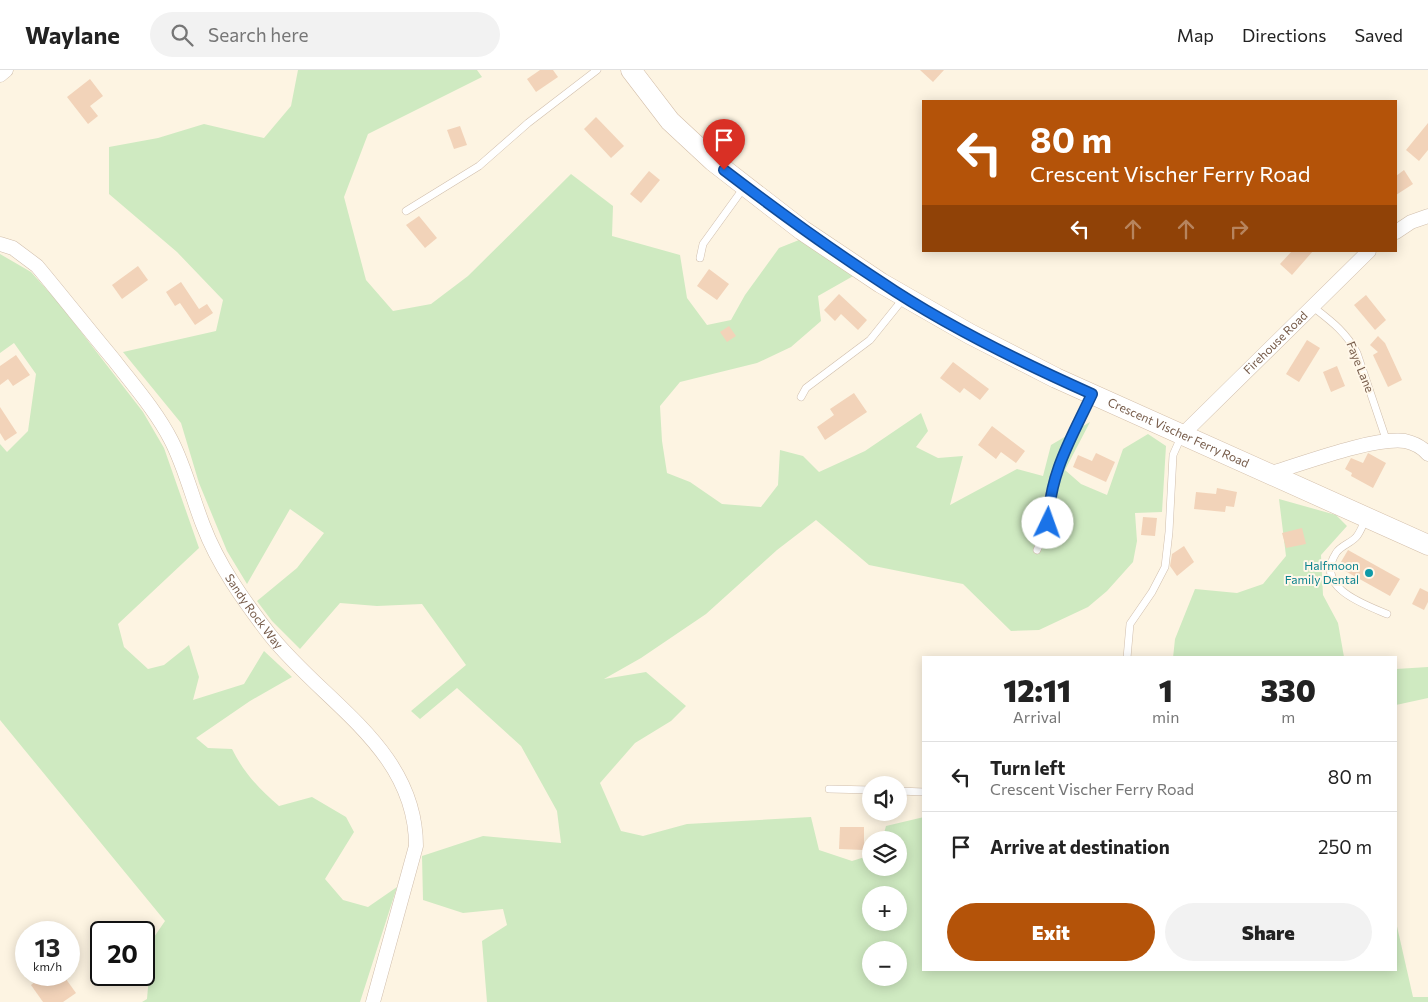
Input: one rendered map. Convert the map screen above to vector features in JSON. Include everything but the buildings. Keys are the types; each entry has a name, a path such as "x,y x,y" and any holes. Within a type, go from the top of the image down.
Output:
{"main road":[{"name":"Crescent Vischer Ferry Road","path":"631,70 670,121 713,161 802,230 905,296 970,334 1092,394 1428,545"}],"street":[{"path":"0,75 6,70"},
{"path":"1397,231 1411,222 1428,216"},
{"name":"Sandy Rock Way","path":"0,244 13,248 37,266 155,413 172,441 203,527 226,572 270,635 304,674 358,722 389,761 407,792 416,824 416,846 373,1002"},
{"name":"Firehouse Road","path":"1183,434 1368,252"},
{"path":"1268,474 1364,446 1387,442 1405,441 1418,445 1428,454"}],"lane":[{"path":"406,211 472,172 528,123 597,70"},
{"path":"700,258 703,244 745,186"},
{"path":"801,397 806,388 870,340 905,296"},
{"name":"Faye Lane","path":"1313,307 1338,326 1351,341 1357,353 1387,442"},
{"path":"1037,550 1046,530 1049,496 1054,476 1092,394"},
{"path":"1127,656 1130,624 1152,592 1165,567 1173,456 1175,446 1183,434"},
{"path":"1366,518 1357,536 1337,551 1331,564 1332,575 1337,588 1346,596 1386,614"},
{"path":"829,789 862,790"},
{"path":"907,791 922,792"}],"green space":[{"path":"298,70 477,70 482,77 368,134 344,197 366,280 393,311 431,304 468,276 571,174 613,206 612,236 680,255 687,298 707,325 731,320 745,295 779,248 804,238 855,275 818,296 821,321 791,347 757,363 680,382 660,406 662,441 667,473 690,482 722,504 761,507 778,485 780,450 803,456 819,472 865,451 921,413 928,431 916,447 938,458 963,456 950,505 1017,469 1043,476 1051,445 1090,422 1065,470 1081,484 1107,495 1123,449 1148,434 1166,446 1162,512 1135,513 1137,541 1133,562 1107,591 1088,607 1039,630 1011,631 963,584 869,565 816,520 777,550 706,614 641,658 604,679 646,672 686,706 671,721 635,743 600,783 621,831 643,836 687,824 811,817 819,850 852,861 862,858 862,876 907,876 907,831 885,831 886,826 922,817 922,971 1397,971 1397,926 1413,997 1428,997 1428,1002 487,1002 482,941 507,925 503,909 463,913 423,900 422,856 483,836 561,843 557,811 521,746 457,688 420,719 411,711 466,665 422,604 377,606 340,603 300,649 272,621 257,601 297,568 324,533 290,509 247,584 227,551 199,483 181,423 123,352 216,331 223,300 177,252 109,194 109,147 158,138 204,124 264,138 291,106"},
{"path":"0,254 31,272 58,302 143,412 164,448 199,548 118,624 124,647 148,669 164,665 189,645 199,677 193,700 244,684 264,651 292,677 250,701 196,738 208,748 232,749 252,780 279,806 312,797 346,817 354,832 325,879 343,900 368,907 397,887 360,1002 142,1002 147,999 148,986 155,986 155,936 165,921 0,720 0,444 7,452 28,431 36,374 14,343 0,353"},
{"path":"1279,499 1336,515 1347,526 1321,555 1323,595 1338,623 1344,656 1173,656 1175,639 1195,589 1237,593 1263,584 1286,556"},
{"path":"1428,667 1428,698 1397,705 1397,669"}],"place":[{"name":"Halfmoon Family Dental","path":"1369,573"}],"route":[{"path":"724,170 802,230 881,283 970,334 1056,378 1092,394 1054,476 1049,496 1048,523"}]}
